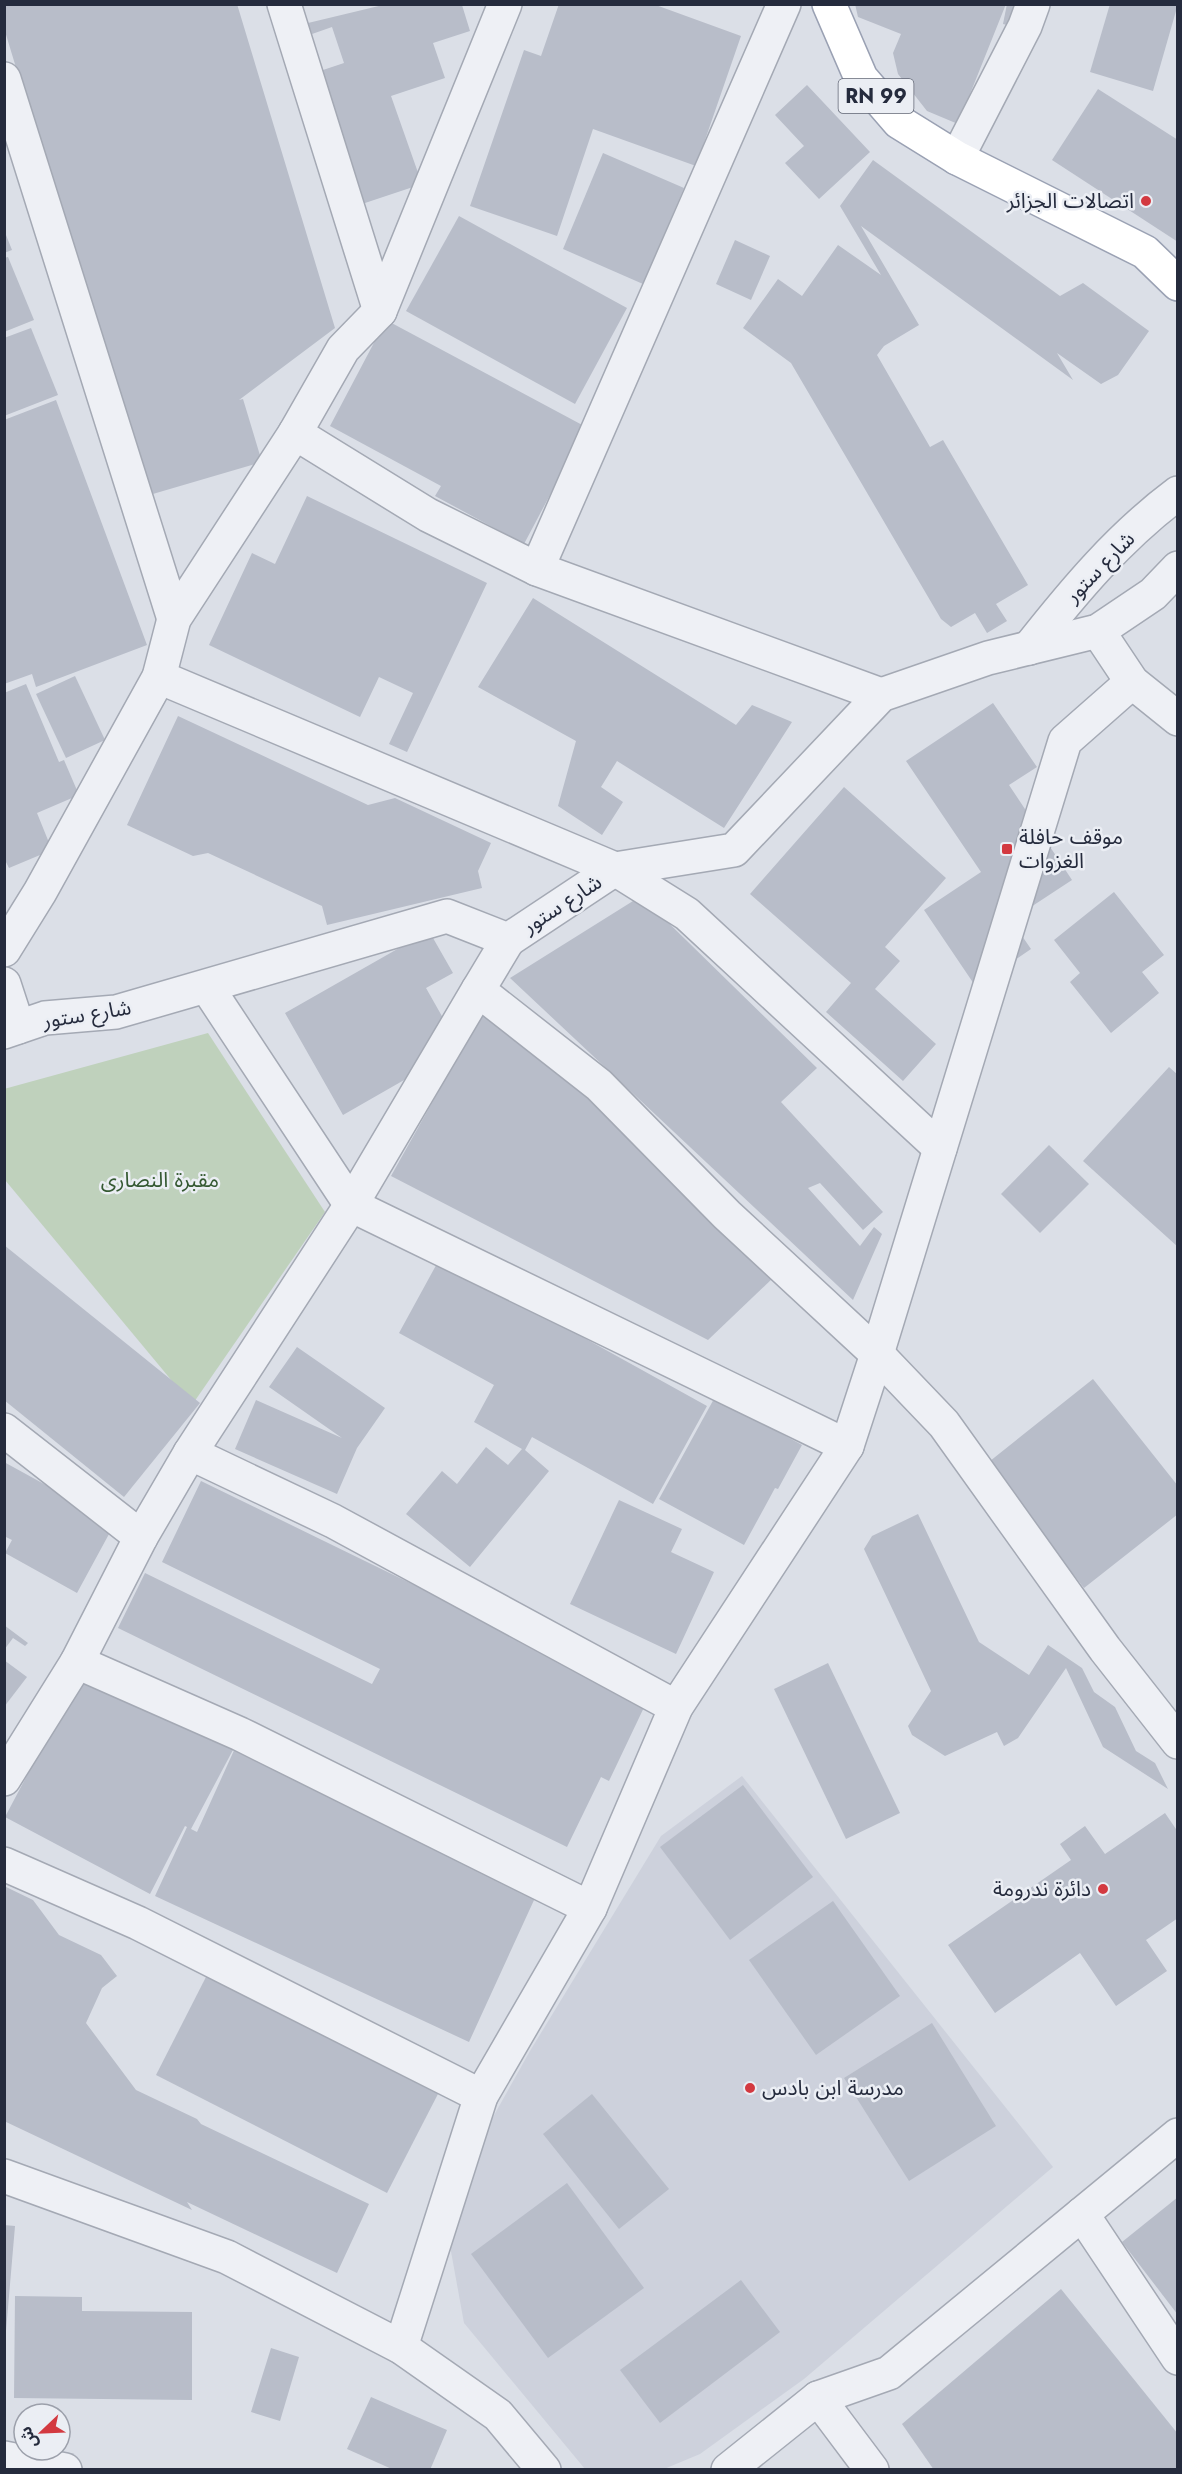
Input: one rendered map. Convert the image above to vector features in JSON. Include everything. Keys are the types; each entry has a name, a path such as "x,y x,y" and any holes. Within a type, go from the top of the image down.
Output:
{"main road":[{"name":"RN 99","path":"830,4 861,78 899,122 957,158 1145,252 1178,284"}],"street":[{"path":"284,4 380,311"},
{"path":"4,950 40,892 159,677 174,619 296,433 343,349 380,311 505,4"},
{"path":"537,569 784,4"},
{"path":"957,158 1025,26 1033,4"},
{"path":"4,78 174,619"},
{"path":"296,433 428,515 537,569 881,694"},
{"name":"شارع ستور","path":"1029,648 1086,576 1158,508 1178,493"},
{"name":"شارع ستور","path":"11,1029 45,1018 116,1012 447,916 508,940 615,869 734,850 881,694 988,658 1098,631 1153,594 1178,568"},
{"path":"1098,631 1132,682 1178,719"},
{"path":"159,677 615,869 687,914 940,1148"},
{"path":"401,2347 481,2096 590,1908 676,1707 847,1446 1065,741 1132,682"},
{"path":"4,1779 77,1662 141,1537 190,1453 351,1205 508,940"},
{"path":"4,984 11,1029"},
{"path":"207,987 351,1205 847,1446"},
{"path":"478,990 599,1085 727,1215 877,1354 945,1424 1105,1649 1178,1742"},
{"path":"4,1431 141,1537"},
{"path":"190,1453 333,1521 676,1707"},
{"path":"77,1662 240,1734 590,1908"},
{"path":"4,1864 138,1923 481,2096"},
{"path":"728,2469 818,2398 888,2373 1178,2135"},
{"path":"4,2176 227,2257 401,2347 498,2415 544,2469"},
{"path":"1082,2214 1178,2358"},
{"path":"818,2398 872,2469"},
{"path":"4,2458 65,2469"}],"shaded area":[{"name":"مدرسة ابن بادس","path":"742,1776 1053,2167 804,2379 700,2454 664,2469 585,2469 464,2323 450,2246 488,2126 530,2051 661,1836"}],"green space":[{"name":"مقبرة النصارى","path":"208,1033 325,1212 192,1405 5,1180 4,1089"}],"building":[{"path":"4,4 237,4 335,328 239,400 243,399 262,462 146,496 4,28"},
{"path":"559,4 653,4 741,36 696,166 593,129 557,236 470,206 524,50 541,56"},
{"path":"855,4 1006,4 958,124 927,111 898,74 893,53 901,34 858,17"},
{"path":"1007,4 1021,4 1016,27 1003,24"},
{"path":"1110,4 1178,4 1153,91 1090,72"},
{"path":"383,5 462,5 470,31 433,43 445,78 391,96 422,184 362,204 317,72 344,63 332,27 312,34 308,23"},
{"path":"807,85 870,152 819,199 785,163 804,146 775,115"},
{"name":"اتصالات الجزائر","path":"1098,89 1178,140 1178,242 1052,160"},
{"path":"603,153 684,188 643,284 563,249"},
{"path":"873,160 1060,296 1083,283 1149,331 1118,375 1101,384 1057,353 1073,380 861,226 919,325 884,346 877,355 930,447 943,440 1028,585 996,604 1007,621 987,633 975,613 951,627 941,619 791,363 743,328 778,279 802,296 838,245 881,275 840,206"},
{"path":"459,216 627,308 575,404 406,311"},
{"path":"4,230 12,250 4,253"},
{"path":"735,240 770,256 751,300 716,284"},
{"path":"8,257 34,320 4,332 4,258"},
{"path":"386,320 586,427 524,544 435,496 441,486 330,426"},
{"path":"31,328 58,395 4,416 4,338"},
{"path":"56,400 147,645 36,687 32,674 4,684 4,420"},
{"path":"307,496 487,583 407,752 389,744 413,693 379,677 360,717 209,645 252,553 275,564"},
{"path":"533,598 736,725 752,705 792,722 724,828 617,761 601,787 623,802 602,835 558,806 576,741 478,687"},
{"path":"75,676 105,740 66,758 36,694"},
{"path":"26,684 59,762 64,760 79,795 37,813 52,850 9,868 4,858 4,693"},
{"path":"993,703 1037,767 1009,785 1072,880 1011,920 1031,949 976,987 924,910 981,872 906,761"},
{"path":"178,716 368,805 395,798 491,843 478,871 482,888 327,925 322,906 208,853 193,856 127,825"},
{"path":"844,787 946,878 885,947 900,961 875,989 936,1044 903,1081 826,1012 851,983 750,894"},
{"path":"1114,892 1164,955 1142,972 1159,993 1111,1033 1070,982 1080,973 1054,940"},
{"path":"641,896 817,1068 781,1102 883,1212 863,1230 820,1183 808,1188 860,1246 874,1227 882,1234 853,1300 510,978"},
{"path":"429,931 453,973 426,988 460,1048 343,1115 285,1013"},
{"path":"488,1003 774,1277 708,1340 391,1176"},
{"path":"1169,1067 1178,1075 1178,1247 1083,1161"},
{"path":"1049,1145 1089,1184 1040,1233 1001,1194"},
{"path":"4,1245 200,1403 124,1497 4,1400"},
{"path":"440,1258 707,1406 653,1504 532,1437 525,1450 549,1471 470,1567 406,1514 442,1471 457,1484 486,1447 508,1465 522,1449 474,1422 494,1385 399,1333"},
{"path":"297,1347 385,1408 357,1448 337,1494 235,1449 256,1400 342,1438 269,1387"},
{"path":"1093,1379 1178,1486 1178,1514 1084,1588 1041,1533 975,1473"},
{"path":"715,1397 802,1445 744,1545 659,1499"},
{"path":"4,1462 115,1523 77,1593 5,1553 12,1540 4,1536"},
{"path":"201,1481 648,1699 609,1781 601,1777 567,1847 118,1628 145,1573 372,1684 380,1669 162,1562"},
{"path":"619,1500 682,1529 671,1552 714,1572 676,1654 570,1604"},
{"path":"918,1514 979,1642 1029,1675 1048,1645 1082,1668 1094,1692 1115,1707 1136,1751 1155,1763 1168,1789 1103,1747 1066,1668 1018,1738 1004,1746 997,1732 945,1756 912,1735 908,1726 931,1691 864,1549 872,1536"},
{"path":"4,1625 28,1643 25,1646 13,1638 4,1650"},
{"path":"4,1660 27,1677 4,1707"},
{"path":"828,1663 900,1813 846,1839 774,1689"},
{"path":"84,1668 234,1748 191,1829 197,1832 236,1746 540,1887 469,2042 155,1896 187,1827 185,1826 150,1894 5,1817"},
{"path":"743,1785 813,1877 730,1940 660,1847"},
{"name":"دائرة ندرومة","path":"1165,1813 1178,1832 1178,1918 1146,1940 1167,1971 1116,2006 1080,1953 995,2013 948,1945 1071,1860 1060,1844 1085,1826 1105,1854"},
{"path":"4,1886 33,1900 59,1935 101,1955 117,1976 102,1988 86,2023 136,2090 197,2119 201,2124 369,2204 337,2273 187,2202 192,2210 4,2121"},
{"path":"833,1901 900,1996 816,2055 749,1960"},
{"path":"208,1973 439,2092 387,2193 156,2075"},
{"path":"932,2023 996,2126 909,2181 844,2078"},
{"path":"592,2094 669,2189 619,2229 543,2134"},
{"path":"567,2183 644,2288 548,2358 471,2254"},
{"path":"1178,2197 1178,2315 1122,2242"},
{"path":"4,2225 15,2226 6,2331 4,2331"},
{"path":"741,2280 780,2332 660,2423 620,2370"},
{"path":"1061,2289 1178,2434 1178,2470 934,2470 902,2424"},
{"path":"15,2296 82,2297 82,2311 192,2312 192,2400 14,2398"},
{"path":"271,2348 299,2357 280,2421 251,2412"},
{"path":"371,2397 447,2430 430,2470 394,2470 347,2449"}],"place":[{"name":"اتصالات الجزائر","path":"1146,201"},
{"name":"موقف حافلة الغزوات","path":"1007,849"},
{"name":"دائرة ندرومة","path":"1103,1889"},
{"name":"مدرسة ابن بادس","path":"750,2088"}]}
